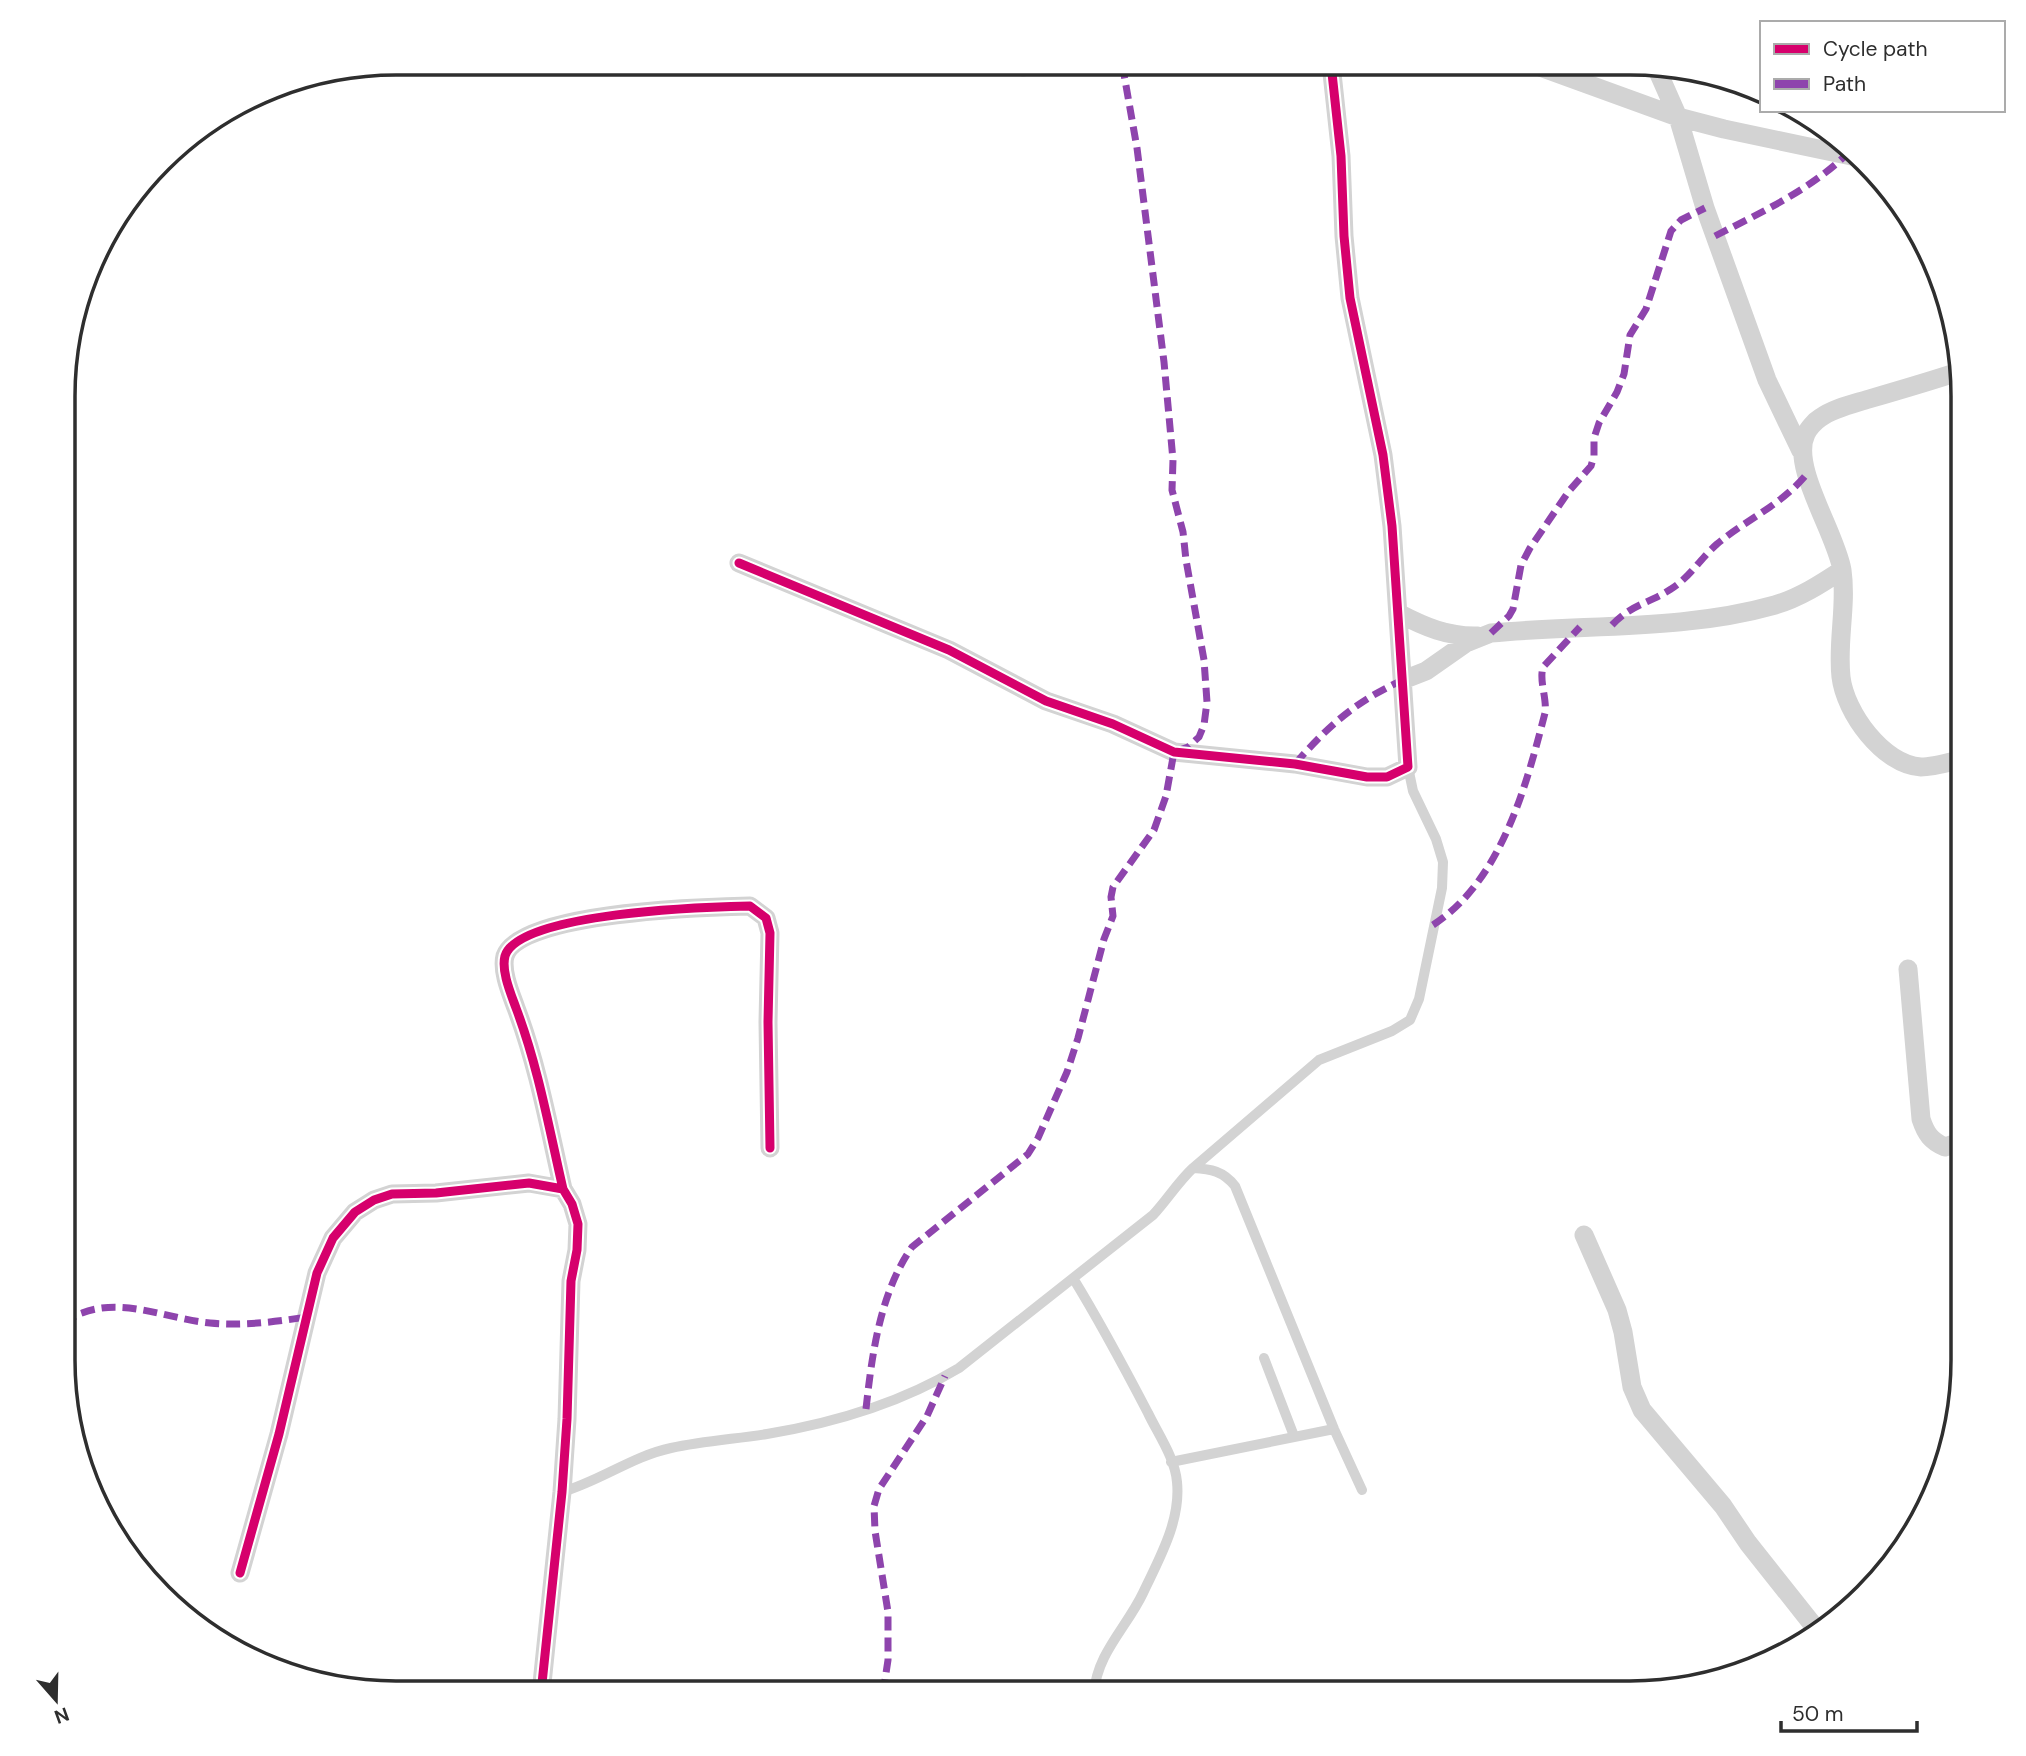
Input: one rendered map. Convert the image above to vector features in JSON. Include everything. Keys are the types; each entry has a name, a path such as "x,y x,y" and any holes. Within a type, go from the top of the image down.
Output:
{"street":[{"path":"739,564 949,650 1046,701 1113,724 1174,752 1295,764 1367,777 1387,778 1408,767 1392,526 1383,454 1350,298 1341,156 1332,75"},
{"path":"1562,75 1678,117 1839,153"},
{"path":"1661,77 1678,117 1704,208 1739,306 1768,380 1801,451 1806,475 1833,539 1842,570 1841,679 1850,707 1873,741 1898,762 1921,767 1951,761"},
{"path":"1801,451 1806,433 1819,418 1841,407 1950,375"},
{"path":"1398,613 1423,626 1447,634 1479,636 1516,631 1659,624 1740,613 1777,604 1813,589 1842,570"},
{"path":"1403,680 1440,662 1479,636"},
{"path":"542,1681 562,1492 567,1419 570,1281 577,1250 578,1224 572,1203 563,1189 536,1065 508,987 504,958 512,944 531,933 615,914 750,906 766,918 771,956 768,1022 769,1148"},
{"path":"1908,969 1922,1119 1926,1134 1934,1143 1945,1147 1951,1145"},
{"path":"240,1573 283,1421 317,1273 333,1238 355,1212 374,1200 392,1194 436,1193 529,1183 563,1189"},
{"path":"1584,1235 1617,1310 1632,1387 1642,1410 1723,1506 1748,1543 1812,1624"}],"lane":[{"path":"562,1492 669,1448 770,1433 835,1418 926,1388 959,1368 1153,1215 1193,1168 1319,1060 1392,1031 1410,1020 1419,999 1443,888 1443,862 1436,839 1413,791 1408,767"},
{"path":"1193,1168 1214,1170 1236,1186 1334,1429 1362,1490"},
{"path":"1073,1278 1167,1450 1177,1481 1175,1518 1139,1601 1106,1653 1095,1681"},
{"path":"1264,1358 1294,1436"},
{"path":"1171,1462 1334,1429"}],"marked path":[{"path":"866,1409 879,1325 892,1284 912,1247 1028,1154 1038,1138 1067,1072 1078,1038 1104,939 1113,916 1113,887 1154,830 1166,796 1174,752 1188,747 1199,737 1204,725 1207,702 1204,660 1183,532 1172,490 1173,460 1164,362 1137,148 1124,75"},
{"path":"1715,236 1801,190 1844,157"},
{"path":"1491,633 1513,609 1521,565 1530,548 1569,491 1591,466 1594,438 1599,423 1624,374 1630,335 1646,309 1671,231 1681,220 1705,208"},
{"path":"1612,625 1633,608 1677,584 1717,544 1774,504 1806,475"},
{"path":"1433,925 1457,906 1477,884 1507,830 1529,771 1545,713 1543,667 1580,627"},
{"path":"1295,764 1344,716 1371,697 1403,680"},
{"path":"75,1316 113,1307 146,1310 194,1321 222,1324 307,1317"},
{"path":"885,1681 888,1660 888,1612 875,1531 874,1506 879,1489 927,1416 945,1376"}],"cycle path":[{"path":"739,563 949,650 1046,701 1113,724 1174,752 1295,764 1367,777 1387,777 1408,767 1392,526 1383,455 1350,298 1341,156 1332,75"},
{"path":"563,1189 537,1075 507,982 504,962 505,956 518,941 543,930 577,921 657,911 750,906 766,918 770,933 770,1148"},
{"path":"240,1573 279,1434 317,1273 333,1238 355,1212 374,1200 392,1194 436,1193 529,1183 563,1189 572,1204 578,1224 577,1250 571,1281 562,1492 542,1681"}]}
